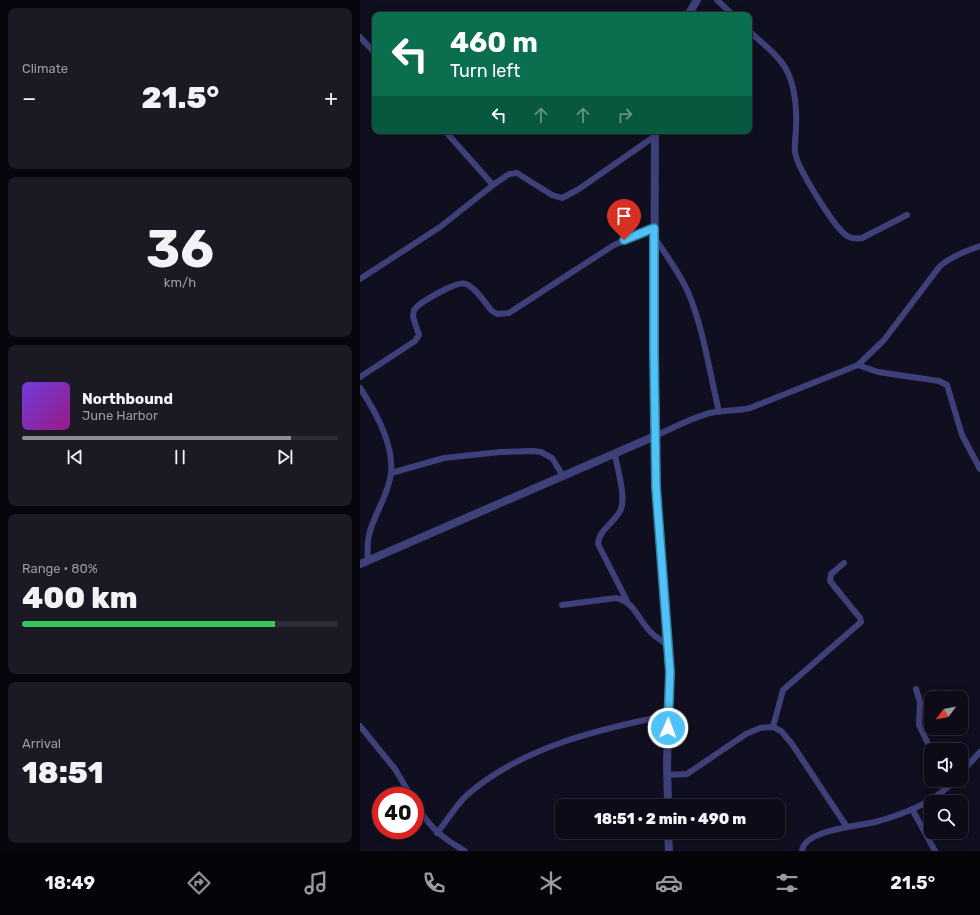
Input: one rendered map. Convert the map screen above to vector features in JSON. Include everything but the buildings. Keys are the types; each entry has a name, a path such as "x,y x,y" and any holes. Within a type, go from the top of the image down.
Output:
{"street":[{"path":"690,12 697,0"},
{"path":"717,0 730,12"},
{"path":"752,34 782,64 788,73 792,88 796,118 794,151 796,158 803,174 836,226 854,239 862,238 907,215"},
{"path":"360,37 372,50"},
{"path":"448,134 493,185"},
{"path":"360,279 440,227 509,174 517,173 552,195 562,198 580,189 655,134"},
{"path":"655,134 654,232 656,487 670,672 668,799"},
{"path":"360,377 415,341 419,335 413,317 414,310 427,299 445,290 464,283 471,287 492,311 497,314 509,313 614,245 654,232"},
{"path":"654,232 676,268 688,292 696,316 718,412"},
{"path":"364,562 698,417 718,412 737,411 750,408 858,366 884,340 940,266 948,259 962,252 980,246"},
{"path":"858,366 878,372 939,381 947,385 962,435 980,469"},
{"path":"360,388 369,401 391,452 391,473 370,529 364,562"},
{"path":"391,473 444,458 500,452 541,452 552,458 563,476"},
{"path":"615,454 622,492 621,508 616,517 599,537 598,544 627,602"},
{"path":"773,727 783,690 861,622 860,618 830,581 831,574 844,563"},
{"path":"562,605 616,598 627,602 635,609 649,631 668,645"},
{"path":"916,689 920,702 920,724 928,743"},
{"path":"437,833 466,795 500,771 538,752 608,729 669,715"},
{"path":"360,726 395,769 406,787"},
{"path":"667,775 687,774 746,734 760,728 773,727 781,731 792,744 847,827"},
{"path":"968,765 980,752"},
{"path":"802,851 806,843 813,837 827,831 877,821 912,809 944,792 946,787"},
{"path":"912,809 935,851"},
{"path":"424,817 437,833 465,851"},
{"path":"668,839 669,851"}],"route":[{"path":"624,240 654,228 656,487 670,672 668,728"}]}
